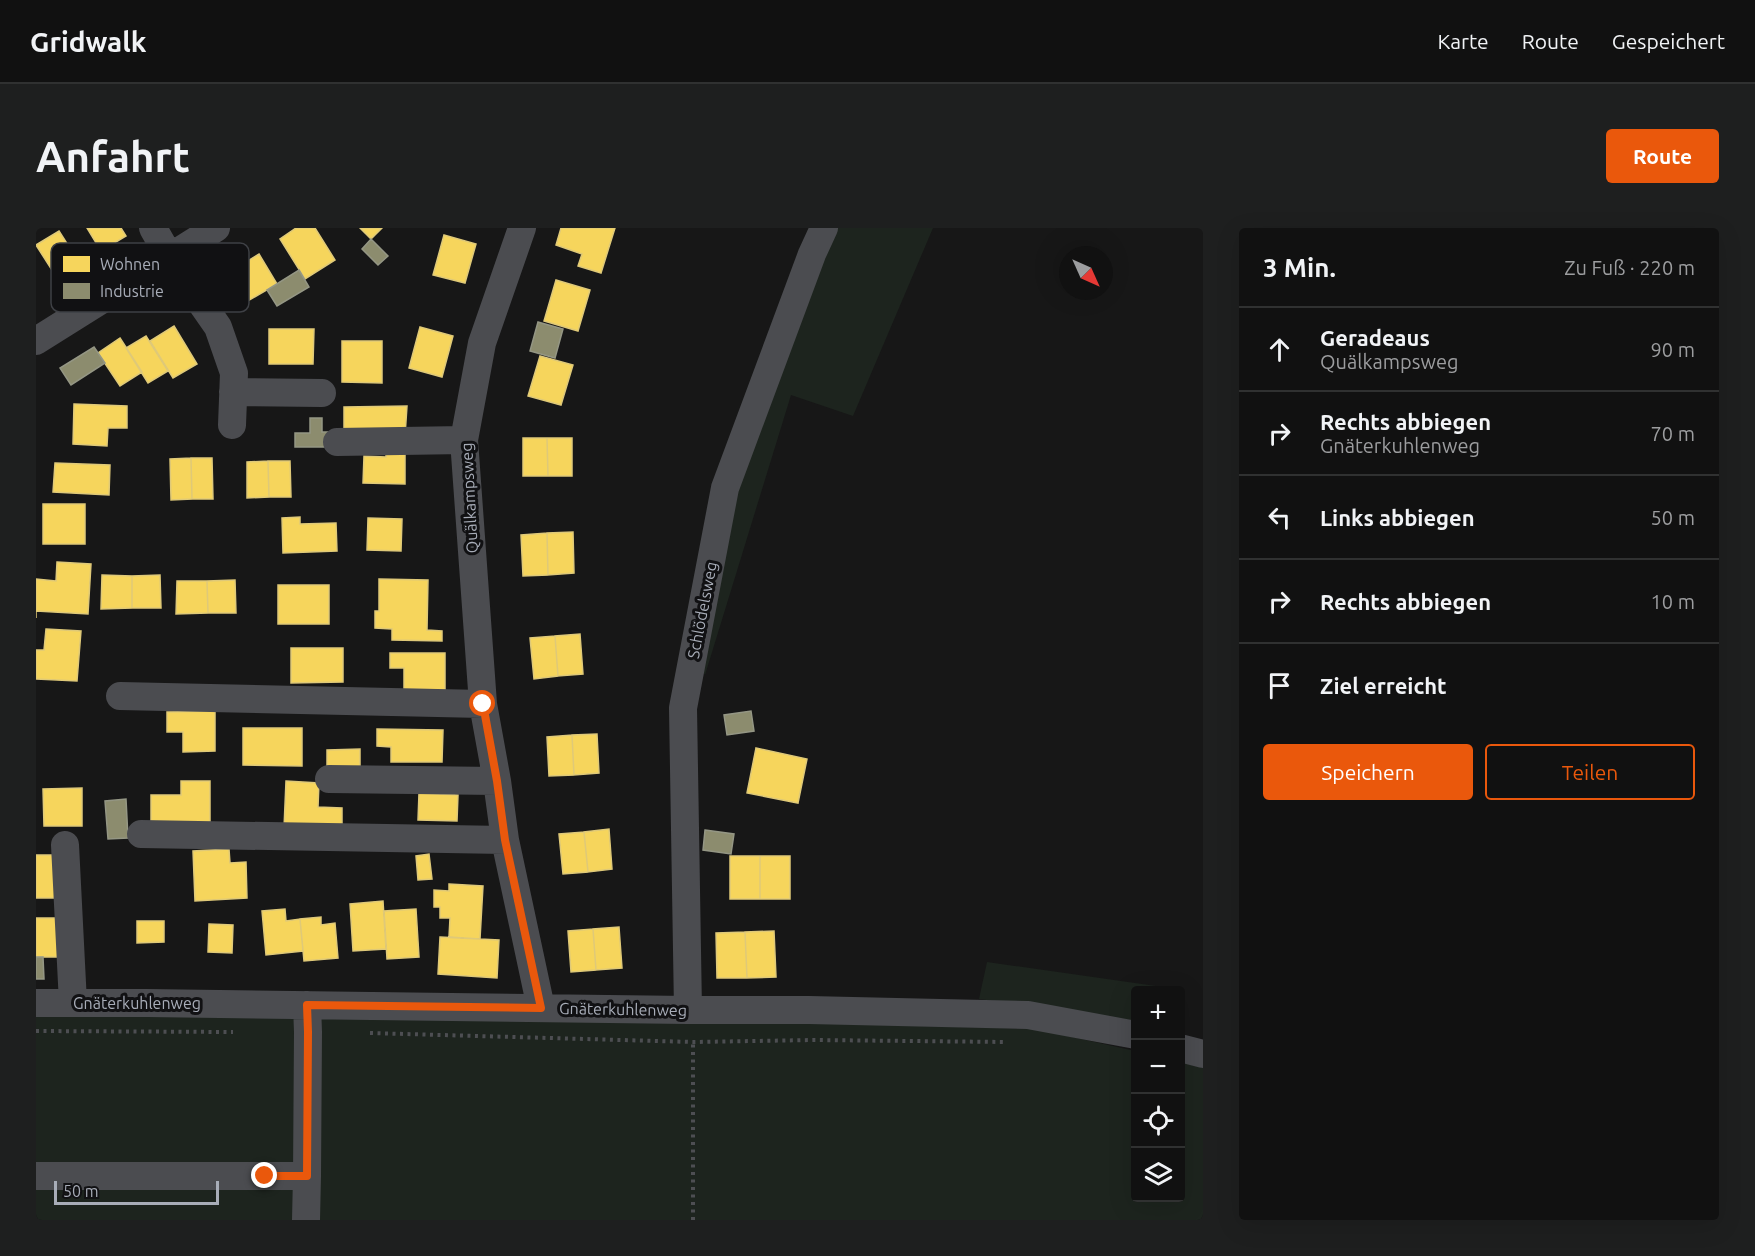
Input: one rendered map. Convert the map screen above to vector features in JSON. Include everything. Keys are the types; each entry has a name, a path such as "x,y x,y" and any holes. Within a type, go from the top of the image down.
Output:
{"street":[{"path":"153,228 162,243"},
{"path":"193,243 216,228"},
{"name":"Quälkampsweg","path":"522,228 482,343 464,440 483,704 505,840 541,1008"},
{"name":"Schlödelsweg","path":"688,1010 683,708 725,488 812,254 824,228"},
{"path":"36,341 83,312"},
{"path":"208,312 218,327 234,373 232,425"},
{"path":"233,392 322,393"},
{"path":"337,442 464,440"},
{"path":"120,696 483,704"},
{"path":"329,779 497,781"},
{"path":"141,834 505,840"},
{"path":"66,845 73,1003"},
{"name":"Gnäterkuhlenweg","path":"36,1004 820,1010 1028,1015 1131,1034"},
{"path":"306,1220 307,1005"},
{"path":"1185,1049 1203,1054"},
{"path":"36,1176 307,1176"}],"path":[{"path":"36,1031 237,1032"},
{"path":"367,1033 693,1042 814,1040 1009,1042"},
{"path":"693,1042 693,1220"}],"shaded area":[{"path":"834,228 933,228 853,416 791,395 705,675 699,664 733,494"},
{"path":"987,962 1156,986 1131,986 1131,1020 979,999"},
{"path":"36,1012 644,1019 1036,1029 1131,1050 1131,1202 1185,1202 1185,1063 1203,1068 1203,1220 36,1220"}],"building: Wohnen":[{"path":"87,228 121,228 126,236 114,243 96,243"},
{"path":"296,228 315,228 335,260 305,279 280,239"},
{"path":"360,228 382,228 371,239"},
{"path":"561,228 615,228 601,273 578,266 582,254 556,245"},
{"path":"59,231 67,243 51,243 51,269 36,245"},
{"path":"444,235 476,244 465,283 433,275"},
{"path":"259,254 277,284 249,300 249,260"},
{"path":"556,280 590,290 578,331 544,321"},
{"path":"174,326 197,364 173,378 150,341"},
{"path":"420,327 453,336 442,377 409,368"},
{"path":"269,329 314,329 313,364 269,364"},
{"path":"146,336 168,371 148,383 126,348"},
{"path":"120,338 142,372 120,386 98,353"},
{"path":"342,341 382,341 382,383 342,382"},
{"path":"540,356 573,365 561,405 528,396"},
{"path":"74,404 127,406 127,428 108,428 107,446 73,444"},
{"path":"407,406 405,436 344,438 344,407"},
{"path":"523,438 547,438 548,476 523,476"},
{"path":"547,438 572,438 572,476 548,476"},
{"path":"386,449 405,449 405,484 363,483 364,456 386,457"},
{"path":"191,458 192,499 171,500 170,459"},
{"path":"191,458 212,458 213,499 192,499"},
{"path":"268,461 290,461 291,497 269,497"},
{"path":"268,461 269,497 247,498 247,462"},
{"path":"55,463 110,465 109,495 53,492"},
{"path":"43,504 85,504 85,544 43,544"},
{"path":"300,517 300,524 336,523 337,551 283,553 282,518"},
{"path":"368,518 402,519 401,551 367,550"},
{"path":"573,532 574,573 548,575 547,533"},
{"path":"547,533 548,575 523,576 521,535"},
{"path":"57,562 91,564 88,614 36,611 36,579 56,581"},
{"path":"102,575 132,576 132,608 101,609"},
{"path":"160,575 161,608 132,608 132,576"},
{"path":"379,579 428,580 427,630 442,631 442,641 392,640 392,629 375,628 375,611 379,611"},
{"path":"235,580 236,613 208,613 207,581"},
{"path":"177,581 207,581 208,613 176,614"},
{"path":"278,585 329,585 329,624 278,624"},
{"path":"46,629 81,631 77,681 36,679 36,650 44,650"},
{"path":"580,634 583,674 558,676 555,636"},
{"path":"555,636 558,676 534,679 530,638"},
{"path":"291,648 343,648 343,682 291,683"},
{"path":"390,653 445,653 445,690 404,689 404,668 390,668"},
{"path":"215,711 215,751 183,752 183,732 167,732 167,712"},
{"path":"243,728 302,728 302,766 243,765"},
{"path":"377,729 443,730 442,762 391,762 391,747 377,746"},
{"path":"597,734 599,773 574,775 572,735"},
{"path":"572,735 574,775 549,776 547,737"},
{"path":"756,748 807,759 798,803 747,793"},
{"path":"360,749 360,773 327,773 327,750"},
{"path":"181,781 210,781 210,828 151,828 151,795 181,795"},
{"path":"286,781 319,783 318,807 342,808 342,830 284,828"},
{"path":"82,788 82,826 44,826 43,789"},
{"path":"419,793 458,795 457,821 418,820"},
{"path":"609,829 612,869 588,872 584,832"},
{"path":"584,832 588,872 563,874 559,834"},
{"path":"229,849 230,863 246,862 247,898 195,901 193,851"},
{"path":"429,854 432,879 418,880 416,856"},
{"path":"36,855 58,855 58,898 36,898"},
{"path":"730,856 760,856 760,899 730,899"},
{"path":"760,856 790,856 790,899 760,899"},
{"path":"449,884 483,886 480,939 449,937 450,918 440,918 440,907 434,907 434,890 449,891"},
{"path":"383,901 386,949 353,951 350,904"},
{"path":"285,909 286,921 300,919 303,951 266,955 262,911"},
{"path":"416,909 419,957 387,959 384,911"},
{"path":"321,917 321,925 335,923 338,958 304,961 300,919"},
{"path":"36,918 59,918 60,957 36,957"},
{"path":"137,921 164,921 164,942 137,943"},
{"path":"209,924 233,925 232,953 208,952"},
{"path":"619,927 622,968 596,970 593,929"},
{"path":"593,929 596,970 571,972 568,931"},
{"path":"774,931 776,977 747,978 745,932"},
{"path":"745,932 747,978 717,978 716,933"},
{"path":"440,937 499,940 497,978 438,974"}],"building: Industrie":[{"path":"371,239 388,256 378,265 362,249"},
{"path":"299,270 309,287 277,306 267,290"},
{"path":"538,322 563,329 555,358 530,351"},
{"path":"94,347 105,363 71,385 60,368"},
{"path":"310,418 322,418 322,432 333,432 333,447 295,447 295,433 310,433"},
{"path":"751,711 754,731 727,735 724,715"},
{"path":"126,799 128,838 108,839 105,801"},
{"path":"705,830 734,834 731,854 703,850"},
{"path":"36,957 43,957 44,979 36,979"}],"route":[{"path":"265,1176 307,1176 307,1005 541,1008 505,840 483,704"}]}
